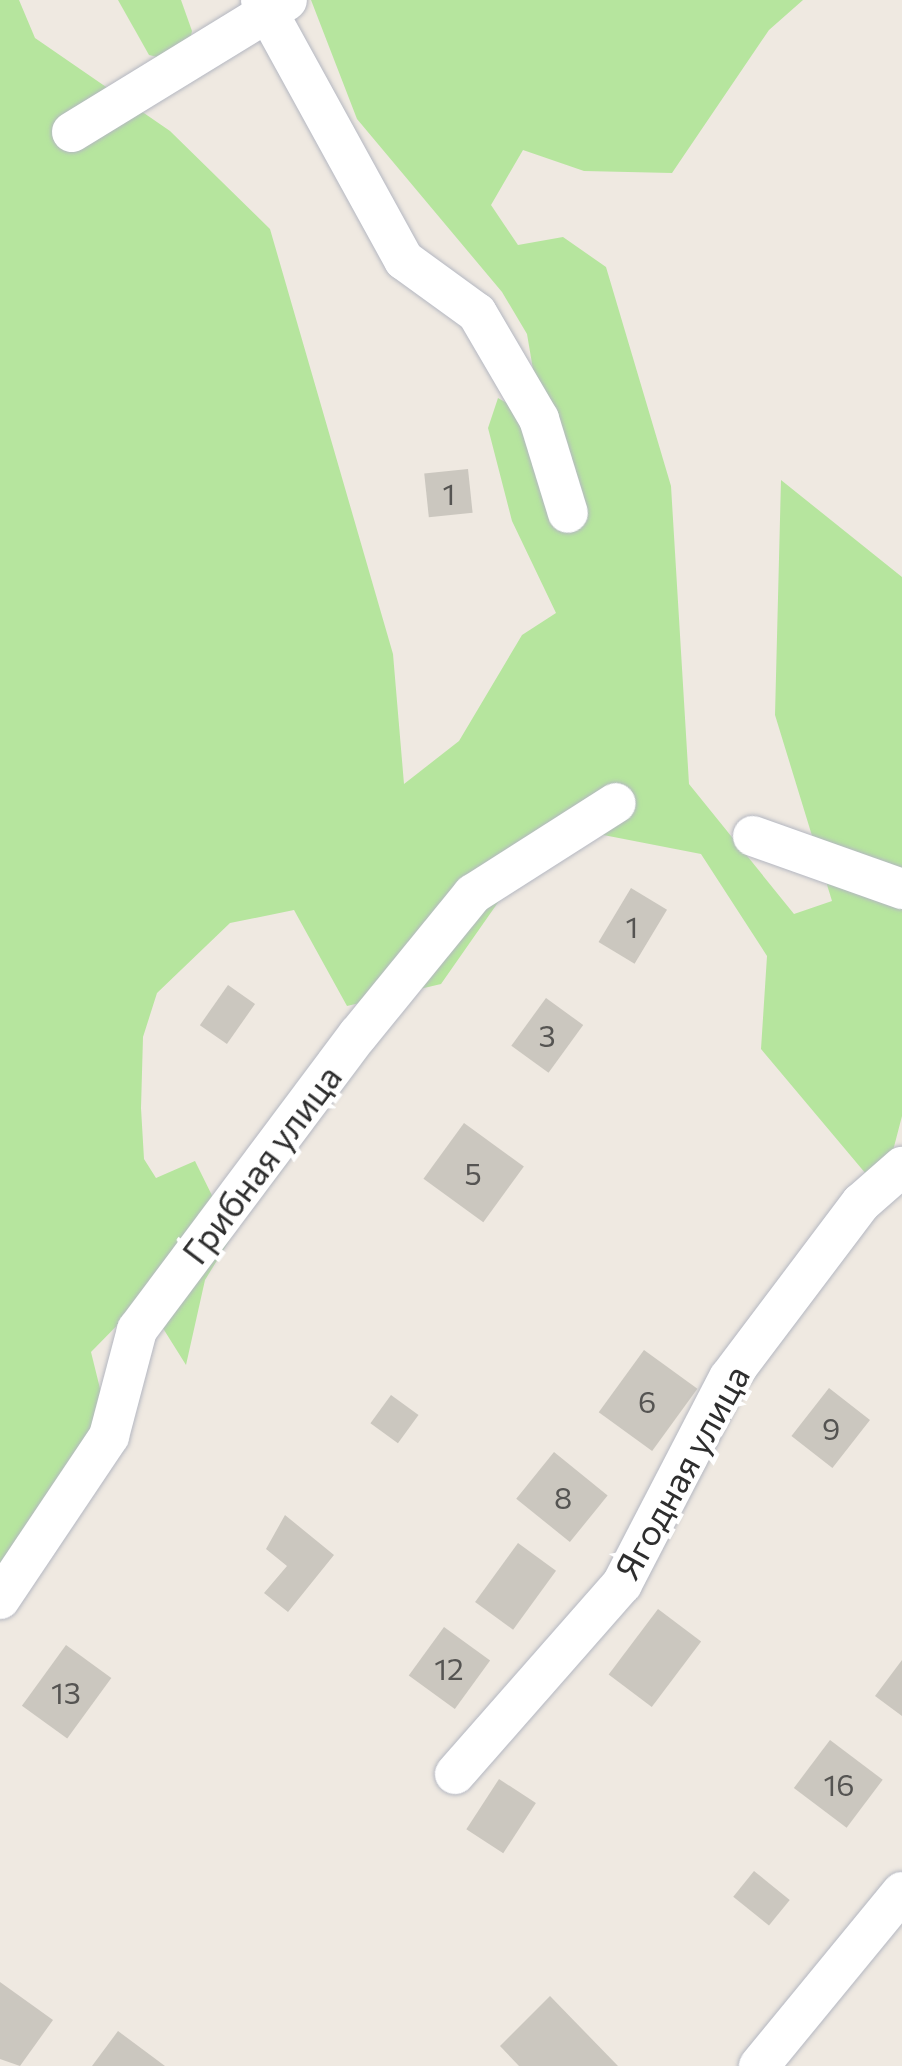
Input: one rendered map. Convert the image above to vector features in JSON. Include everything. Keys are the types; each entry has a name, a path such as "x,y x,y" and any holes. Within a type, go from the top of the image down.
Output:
{"street":[{"path":"72,132 272,4 404,260 477,313 538,419 568,513"},
{"name":"Грибная улица","path":"0,1599 109,1436 137,1330 358,1036 472,894 616,803"},
{"path":"753,836 902,889"},
{"name":"Ягодная улица","path":"455,1774 622,1584 729,1378 860,1203 902,1167"},
{"path":"759,2066 902,1892"}],"green space":[{"path":"0,0 19,0 35,38 170,131 270,229 393,654 404,784 459,741 522,635 556,613 512,521 488,428 498,398 530,416 536,387 527,334 502,292 357,119 311,0 803,0 769,30 672,173 584,171 523,150 491,205 518,245 563,237 606,267 671,486 689,784 794,914 832,901 775,715 781,480 902,577 902,1116 882,1193 761,1049 767,956 701,854 552,825 441,984 347,1006 294,910 230,923 157,993 143,1037 141,1108 144,1159 156,1178 195,1161 232,1236 205,1280 186,1365 144,1298 91,1352 109,1425 0,1574"},
{"path":"118,0 181,0 192,31 185,64 149,55"}],"building":[{"path":"468,469 473,513 429,517 424,474"},
{"path":"631,888 667,910 635,964 599,942"},
{"path":"228,985 255,1004 227,1044 200,1025"},
{"path":"546,998 583,1025 549,1073 511,1046"},
{"path":"464,1123 524,1166 483,1222 423,1179"},
{"path":"644,1350 697,1389 652,1451 599,1412"},
{"path":"829,1388 870,1420 832,1468 791,1436"},
{"path":"391,1395 419,1415 398,1443 370,1423"},
{"path":"554,1452 608,1495 570,1542 516,1499"},
{"path":"285,1515 334,1555 288,1612 264,1593 287,1566 266,1549"},
{"path":"518,1543 556,1571 513,1630 475,1602"},
{"path":"658,1609 701,1641 652,1707 609,1674"},
{"path":"444,1627 490,1661 455,1709 409,1676"},
{"path":"66,1645 111,1678 67,1739 22,1706"},
{"path":"902,1660 902,1716 875,1696"},
{"path":"830,1740 883,1780 847,1828 794,1788"},
{"path":"499,1779 536,1803 503,1853 466,1829"},
{"path":"754,1871 790,1900 769,1926 733,1897"},
{"path":"0,1982 53,2020 20,2066 0,2059"},
{"path":"550,1996 618,2066 519,2066 500,2046"},
{"path":"118,2031 165,2066 92,2066"}]}
